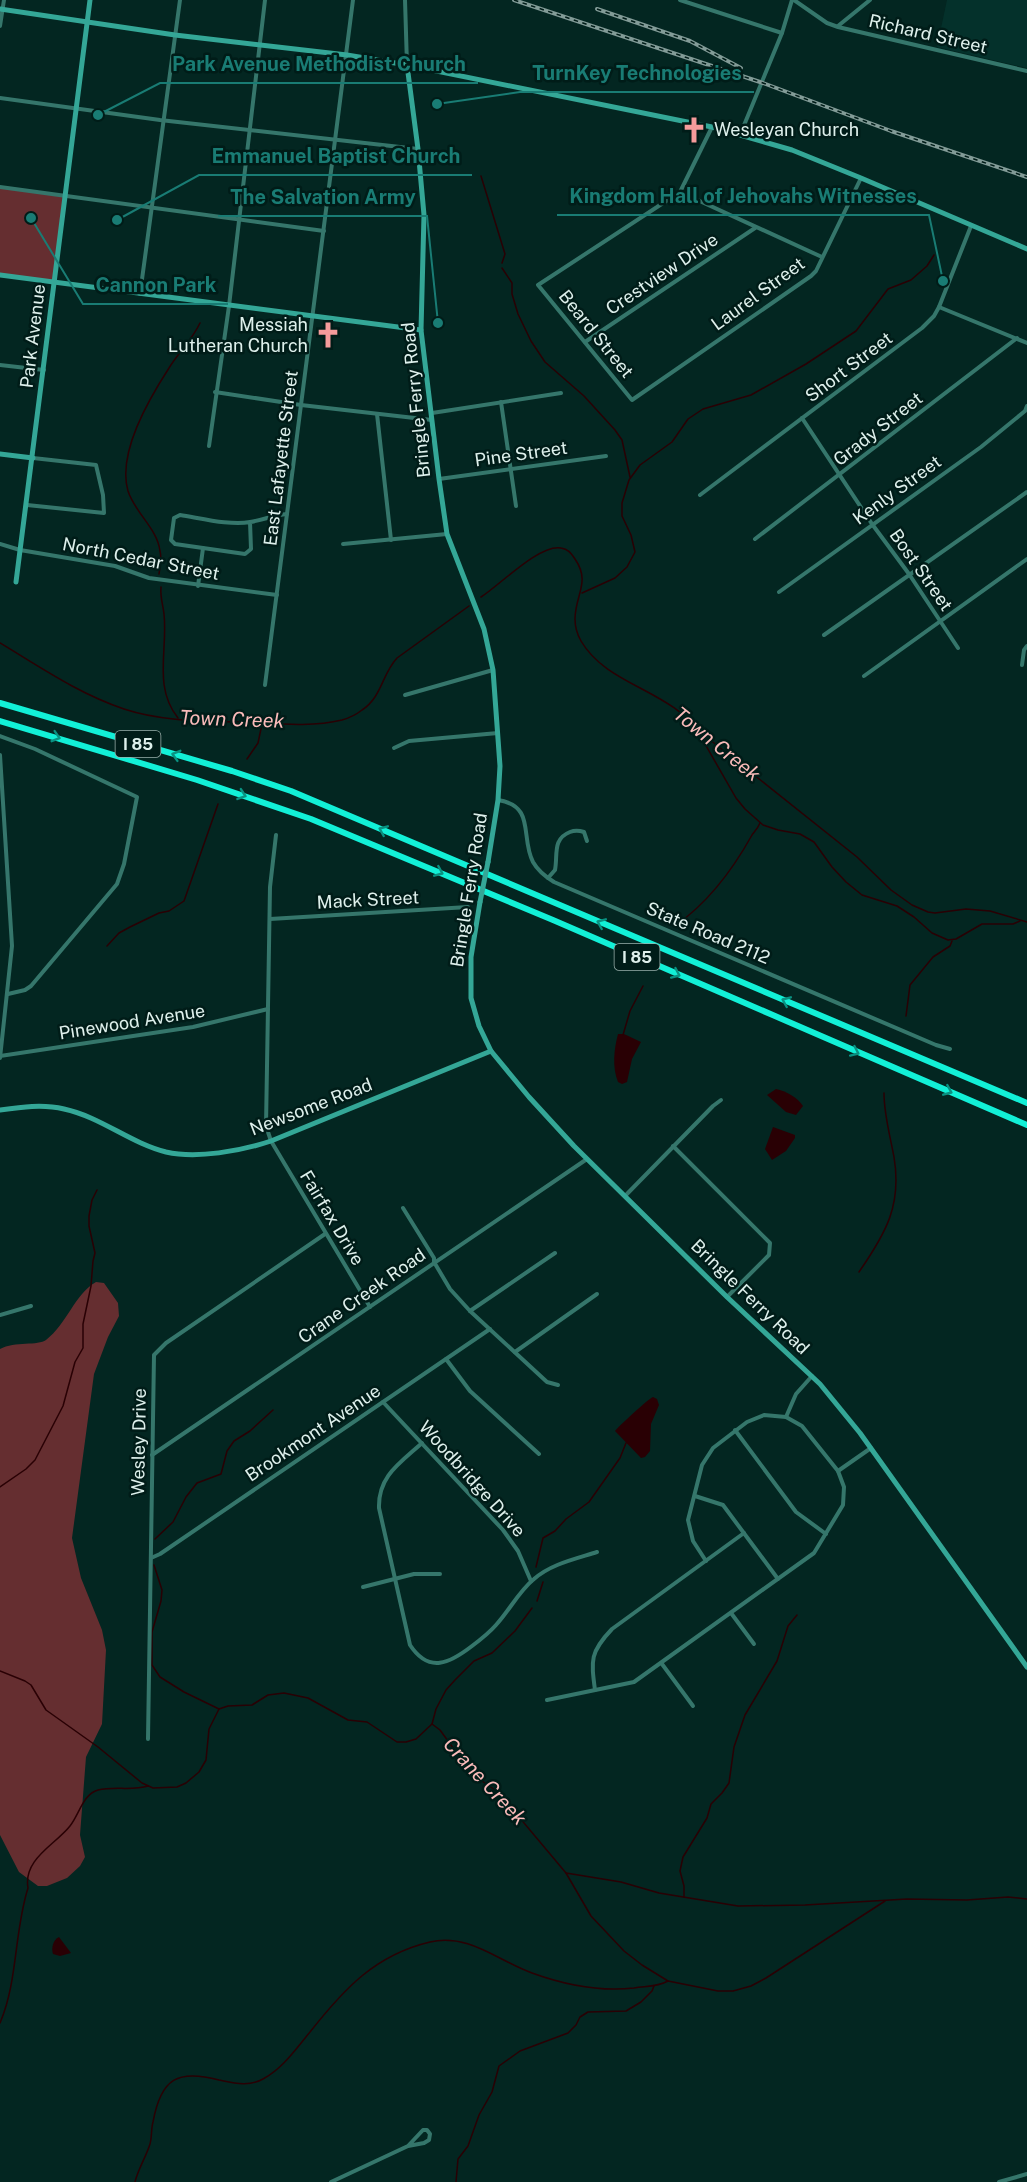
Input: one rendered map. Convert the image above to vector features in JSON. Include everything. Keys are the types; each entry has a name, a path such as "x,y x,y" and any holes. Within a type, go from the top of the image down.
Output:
{"highway":[{"name":"I 85","path":"0,703 232,771 291,791 1027,1103"},
{"name":"I 85","path":"0,721 197,780 311,819 553,920 1027,1125"}],"street":[{"path":"0,26 4,0"},
{"name":"Park Avenue","path":"16,582 90,0"},
{"path":"140,294 180,0"},
{"path":"209,446 265,0"},
{"name":"East Lafayette Street","path":"264,685 353,0"},
{"path":"405,0 407,65"},
{"path":"680,0 782,33"},
{"path":"740,135 782,33 793,0"},
{"name":"Richard Street","path":"793,0 827,23 838,27 1027,71"},
{"path":"838,27 870,0"},
{"path":"1,9 175,35 347,55 407,65 712,127 792,150 1027,249"},
{"name":"Bringle Ferry Road","path":"407,65 424,215 421,330 447,534 484,629 493,670 499,733 498,800 471,957 471,999 479,1026 491,1051 543,1113 727,1297 820,1384 871,1448 1027,1668"},
{"path":"0,98 163,121 418,149"},
{"path":"712,127 687,182 680,192 822,257"},
{"name":"Laurel Street","path":"632,400 811,276 816,271 861,178"},
{"path":"0,187 324,231"},
{"name":"Beard Street","path":"632,400 538,285 680,192"},
{"name":"Short Street","path":"700,495 922,328 939,307 971,226"},
{"name":"Crestview Drive","path":"585,342 755,228"},
{"path":"0,275 421,330"},
{"path":"939,307 1027,343"},
{"name":"Grady Street","path":"755,539 1017,338"},
{"path":"0,364 44,370"},
{"path":"215,392 301,405 432,420"},
{"path":"432,413 561,393"},
{"path":"501,402 516,506"},
{"name":"Kenly Street","path":"779,592 981,447 1026,412 1027,406"},
{"path":"377,414 391,540"},
{"name":"Bost Street","path":"802,418 958,648"},
{"path":"0,454 96,465 104,495 104,513 27,505"},
{"name":"Pine Street","path":"440,479 606,456"},
{"path":"824,635 1027,492"},
{"path":"250,522 251,549 245,554 175,544 171,540 174,518 180,515 240,523 272,515 287,514"},
{"path":"343,544 447,534"},
{"name":"North Cedar Street","path":"0,544 20,550 115,566 149,578 277,595"},
{"path":"198,586 203,548"},
{"path":"864,676 1027,559"},
{"path":"1022,665 1024,650 1027,646"},
{"path":"405,695 493,670"},
{"path":"394,748 409,741 499,733"},
{"path":"0,736 35,749 137,797 117,884 31,986 25,990 8,994"},
{"path":"0,755 12,946 0,1057"},
{"path":"498,800 512,802 520,810 532,861 548,878 555,870 556,846 563,836 579,830 584,832 587,841"},
{"path":"271,1141 265,1116 270,887 276,835"},
{"name":"State Road 2112","path":"548,878 950,1049"},
{"name":"Mack Street","path":"270,919 468,907"},
{"name":"Pinewood Avenue","path":"0,1057 193,1027 268,1009"},
{"name":"Newsome Road","path":"0,1110 39,1107 64,1109 83,1114 156,1149 177,1154 237,1150 271,1141 491,1051"},
{"path":"625,1196 713,1106 721,1101"},
{"name":"Fairfax Drive","path":"271,1141 370,1307"},
{"path":"673,1146 767,1238 771,1247 769,1255 727,1297"},
{"name":"Crane Creek Road","path":"152,1455 587,1159"},
{"path":"403,1208 450,1289 470,1311 547,1382 558,1385"},
{"name":"Wesley Drive","path":"148,1739 154,1356 157,1350 325,1234"},
{"path":"470,1311 555,1253"},
{"path":"515,1352 597,1294"},
{"path":"0,1315 32,1306"},
{"name":"Brookmont Avenue","path":"151,1558 490,1329"},
{"path":"446,1359 470,1391 538,1454"},
{"path":"786,1417 796,1394 812,1376"},
{"name":"Woodbridge Drive","path":"383,1402 503,1530 518,1551 531,1581"},
{"path":"547,1700 634,1682 814,1553 843,1505 844,1487 838,1471 802,1426 786,1417 764,1415 747,1422 713,1448 702,1465 688,1520 693,1541 706,1561"},
{"path":"735,1430 796,1512 826,1534"},
{"path":"422,1443 389,1474 379,1495 379,1509 395,1578 411,1645 417,1656 426,1661 445,1663 457,1657 495,1626 531,1581 552,1567 597,1552"},
{"path":"838,1471 871,1448"},
{"path":"694,1496 723,1505 778,1579"},
{"path":"595,1690 592,1665 598,1643 612,1629 744,1533"},
{"path":"363,1587 414,1574 440,1574"},
{"path":"731,1613 754,1644"},
{"path":"662,1664 693,1706"},
{"path":"331,2182 408,2146 424,2143 429,2140 429,2134 423,2130 408,2146"},
{"path":"999,2182 1027,2174"}],"shaded area":[{"path":"947,0 1027,0 1027,68 937,47"},
{"path":"0,187 64,196 54,282 0,275"},
{"path":"618,1034 624,1034 641,1042 632,1059 627,1082 622,1084 618,1082 614,1064"},
{"path":"776,1089 784,1091 801,1103 803,1106 796,1115 786,1112 767,1095"},
{"path":"773,1127 795,1135 795,1138 786,1151 772,1160 765,1149"},
{"path":"96,1282 104,1283 118,1303 119,1316 94,1374 72,1538 81,1578 102,1630 106,1650 102,1724 86,1757 80,1835 85,1857 80,1866 67,1878 47,1886 38,1886 19,1872 0,1835 0,1349 46,1340 60,1326 82,1294"},
{"path":"653,1397 657,1399 659,1405 651,1424 650,1451 641,1458 615,1431"},
{"path":"59,1937 71,1953 60,1956 53,1954 53,1944"}],"waterway":[{"path":"481,176 505,254 502,263"},
{"path":"582,593 615,578 627,567 635,552 631,535 622,516 622,503 629,480 640,465 672,442 688,419 703,409 751,395 806,364 856,331 888,289 911,280 927,266 934,255"},
{"path":"502,268 512,283 512,294 518,314 531,341 545,362 584,396 615,430 622,440 630,477"},
{"path":"159,574 161,556 158,543 128,491 127,460 144,411 169,368 200,323"},
{"name":"Town Creek","path":"481,597 542,552 561,548 567,550 580,567 582,575 575,619 577,633 593,656 607,669 675,708 701,736 704,735 857,857 891,890 912,905 935,913 966,909 990,911 1027,922"},
{"path":"161,587 165,628 164,681 170,706 178,718"},
{"name":"Town Creek","path":"0,643 76,688 107,703 138,713 194,721 316,724 342,720 353,716 369,705 397,658 469,606"},
{"path":"247,759 258,743 262,724"},
{"path":"701,737 736,798 745,809 763,825 800,834 814,842 832,867 862,895 897,906 932,933 948,940 956,939 982,924 1013,924 1020,921"},
{"path":"107,946 119,933 159,913 169,911 184,901 218,804"},
{"path":"676,925 719,885 760,823"},
{"path":"906,1016 910,985 933,957 950,946 952,941"},
{"path":"623,1035 630,1011 643,986"},
{"path":"859,1272 890,1218 896,1190 894,1157 884,1093"},
{"path":"0,1487 35,1460 63,1406 75,1362 83,1348 83,1324 95,1253 89,1216 92,1200 97,1190"},
{"path":"155,1539 173,1522 186,1497 197,1483 221,1474 227,1451 234,1441 250,1431 273,1410"},
{"path":"536,1567 543,1538 555,1531 566,1519 589,1502 620,1458 626,1443"},
{"path":"154,1565 162,1590 152,1632 152,1665 160,1677 219,1709"},
{"path":"537,1601 543,1582"},
{"path":"432,1724 436,1709 446,1690 474,1661 492,1653 515,1631 532,1608"},
{"path":"684,1897 680,1871 683,1857 707,1818 711,1804 729,1783 734,1747 745,1715 777,1661 788,1626 797,1615"},
{"name":"Crane Creek","path":"0,1671 31,1685 46,1710 98,1747 142,1783 153,1788 177,1787 199,1772 206,1760 209,1729 219,1709 228,1706 252,1705 268,1695 284,1693 308,1698 348,1720 367,1722 397,1742 416,1739 432,1724 440,1730 467,1767 479,1779 498,1792 566,1873 621,1882 659,1893 738,1906 907,1899 967,1900 1008,1897 1027,1899"},
{"path":"0,2023 10,1990 30,1869 42,1853 70,1826 85,1800 93,1792 148,1786"},
{"path":"566,1873 591,1916 624,1951 642,1965 668,1981 718,1991 733,1991 751,1986 766,1978 885,1901"},
{"path":"135,2182 150,2144 156,2107 161,2095 174,2080 193,2076 247,2084 263,2079 283,2064 348,1988 377,1965 410,1948 430,1942 458,1941 544,1977 595,1988 634,1988 668,1981"},
{"path":"456,2182 458,2159 468,2146 479,2115 492,2092 499,2066 520,2051 568,2033 580,2017 588,2012 626,2011 641,2002 654,1986"}],"railway":[{"path":"514,0 763,83 891,131 1027,177"},
{"path":"597,9 690,41 741,68"}],"place":[{"name":"TurnKey Technologies","path":"437,104"},
{"name":"Park Avenue Methodist Church","path":"98,115"},
{"name":"Wesleyan Church","path":"694,130"},
{"name":"Cannon Park","path":"31,218"},
{"name":"Emmanuel Baptist Church","path":"117,220"},
{"name":"Kingdom Hall of Jehovahs Witnesses","path":"943,281"},
{"name":"The Salvation Army","path":"438,323"},
{"name":"Messiah Lutheran Church","path":"328,335"}]}
